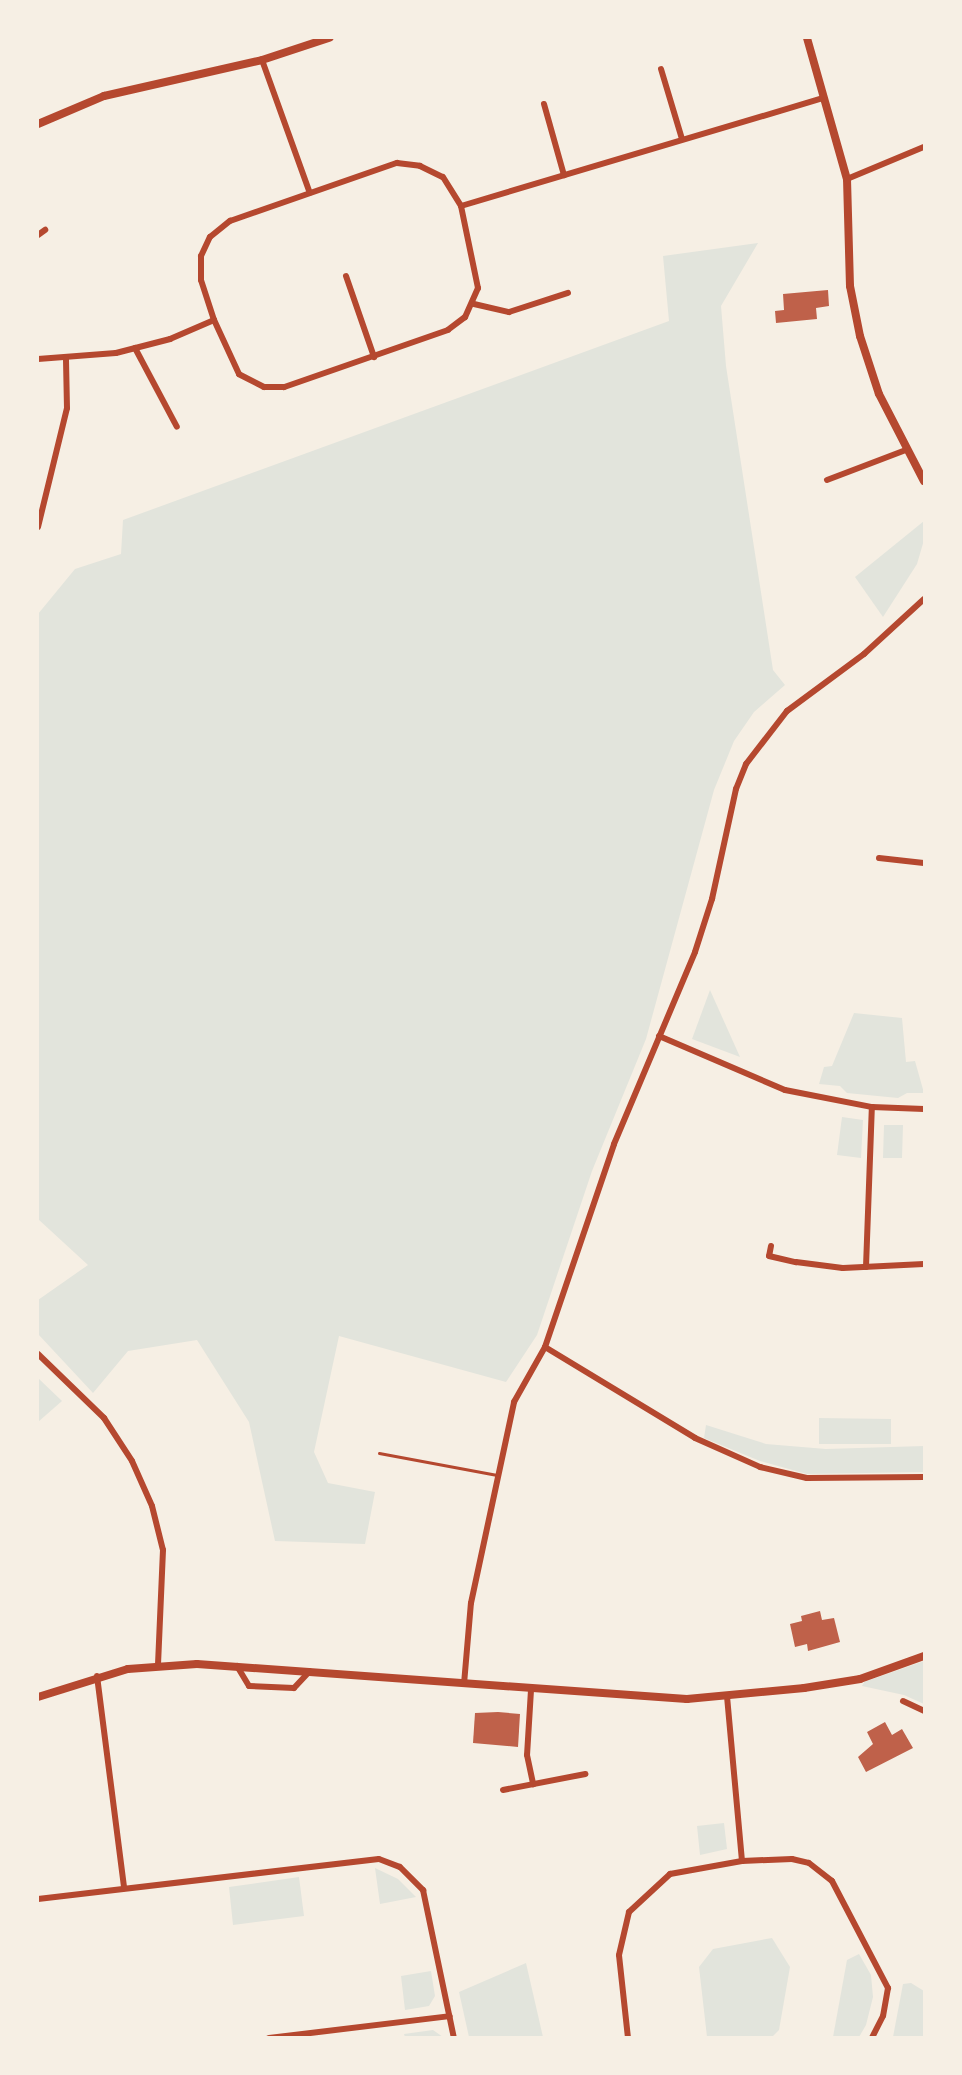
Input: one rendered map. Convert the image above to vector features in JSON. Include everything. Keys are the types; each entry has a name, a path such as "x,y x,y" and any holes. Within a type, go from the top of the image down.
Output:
{"street":[{"path":"38,124 104,96 262,60 329,38"},
{"path":"807,38 847,179 851,209 850,286 860,336 879,394 924,481"},
{"path":"262,60 310,193"},
{"path":"661,69 682,139"},
{"path":"461,206 824,98"},
{"path":"544,104 564,175"},
{"path":"847,179 924,147"},
{"path":"397,163 420,166 443,177 461,206 478,288 474,304 448,330 284,387 264,387 240,374 214,320 201,280 201,256 210,237 230,222 310,193 397,163"},
{"path":"38,235 45,230"},
{"path":"346,276 374,357"},
{"path":"474,304 509,312 568,293"},
{"path":"38,359 66,359 135,348 170,339 214,320"},
{"path":"135,348 177,427"},
{"path":"38,527 67,408 66,359"},
{"path":"827,480 906,450"},
{"path":"464,1684 471,1602 514,1402 545,1347 614,1144 695,952 712,899 736,789 746,764 787,711 864,654 924,599"},
{"path":"879,858 924,863"},
{"path":"659,1036 761,1082 872,1107 924,1108"},
{"path":"866,1267 872,1107"},
{"path":"771,1246 769,1256 796,1262 866,1267 924,1264"},
{"path":"545,1347 695,1438 760,1467 807,1478 924,1477"},
{"path":"38,1354 104,1418 132,1461 152,1506 164,1550 158,1665"},
{"path":"38,1697 97,1676 158,1665 237,1665 531,1690 687,1699 860,1679 924,1656"},
{"path":"237,1665 249,1686 294,1688 310,1671"},
{"path":"97,1676 124,1888"},
{"path":"531,1690 526,1755 533,1784"},
{"path":"727,1696 742,1861"},
{"path":"903,1701 924,1711"},
{"path":"503,1790 585,1774"},
{"path":"38,1899 358,1859 379,1859 400,1867 423,1890 454,2037"},
{"path":"628,2037 619,1955 629,1912 670,1874 742,1861 792,1859 809,1863 832,1881 888,1988 883,2016 872,2037"},
{"path":"269,2037 450,2016"}],"lane":[{"path":"379,1453 497,1474"}],"shaded area":[{"path":"758,243 721,306 726,366 773,670 785,685 754,712 734,741 714,790 646,1039 592,1171 537,1335 506,1382 339,1336 314,1452 328,1483 375,1492 365,1544 275,1541 249,1422 197,1340 128,1351 93,1393 38,1334 38,1300 88,1265 38,1219 38,614 75,569 121,554 123,520 669,321 663,256"},
{"path":"924,521 924,540 917,564 883,617 855,577"},
{"path":"710,990 740,1057 692,1039"},
{"path":"854,1013 902,1018 906,1062 915,1061 924,1093 907,1093 898,1098 847,1093 840,1086 819,1084 824,1067 832,1066"},
{"path":"842,1117 863,1120 861,1158 837,1155"},
{"path":"884,1125 903,1125 902,1158 883,1158"},
{"path":"38,1378 62,1401 38,1422"},
{"path":"819,1418 891,1419 891,1444 819,1444"},
{"path":"706,1425 766,1444 826,1449 924,1446 924,1472 807,1474 760,1461 704,1438"},
{"path":"924,1661 924,1704 904,1695 862,1686 864,1682"},
{"path":"724,1823 727,1849 700,1855 697,1826"},
{"path":"375,1868 398,1879 416,1897 380,1904"},
{"path":"299,1877 304,1916 233,1925 229,1887"},
{"path":"772,1938 790,1967 779,2030 772,2037 707,2037 699,1967 713,1949"},
{"path":"859,1954 871,1975 873,1997 866,2025 859,2037 833,2037 847,1960"},
{"path":"526,1963 543,2037 469,2037 459,1992"},
{"path":"431,1971 435,1996 429,2006 405,2010 401,1976"},
{"path":"911,1983 924,1991 924,2037 893,2037 903,1984"},
{"path":"433,2030 443,2037 405,2037 404,2034"}],"building":[{"path":"828,290 829,306 816,308 817,319 776,323 775,311 784,310 783,294"},
{"path":"820,1611 822,1620 834,1618 840,1642 808,1651 807,1644 795,1647 790,1624 802,1621 801,1616"},
{"path":"475,1713 520,1714 518,1747 473,1743"},
{"path":"885,1722 892,1735 902,1729 913,1748 866,1772 858,1757 873,1744 867,1732"}]}
